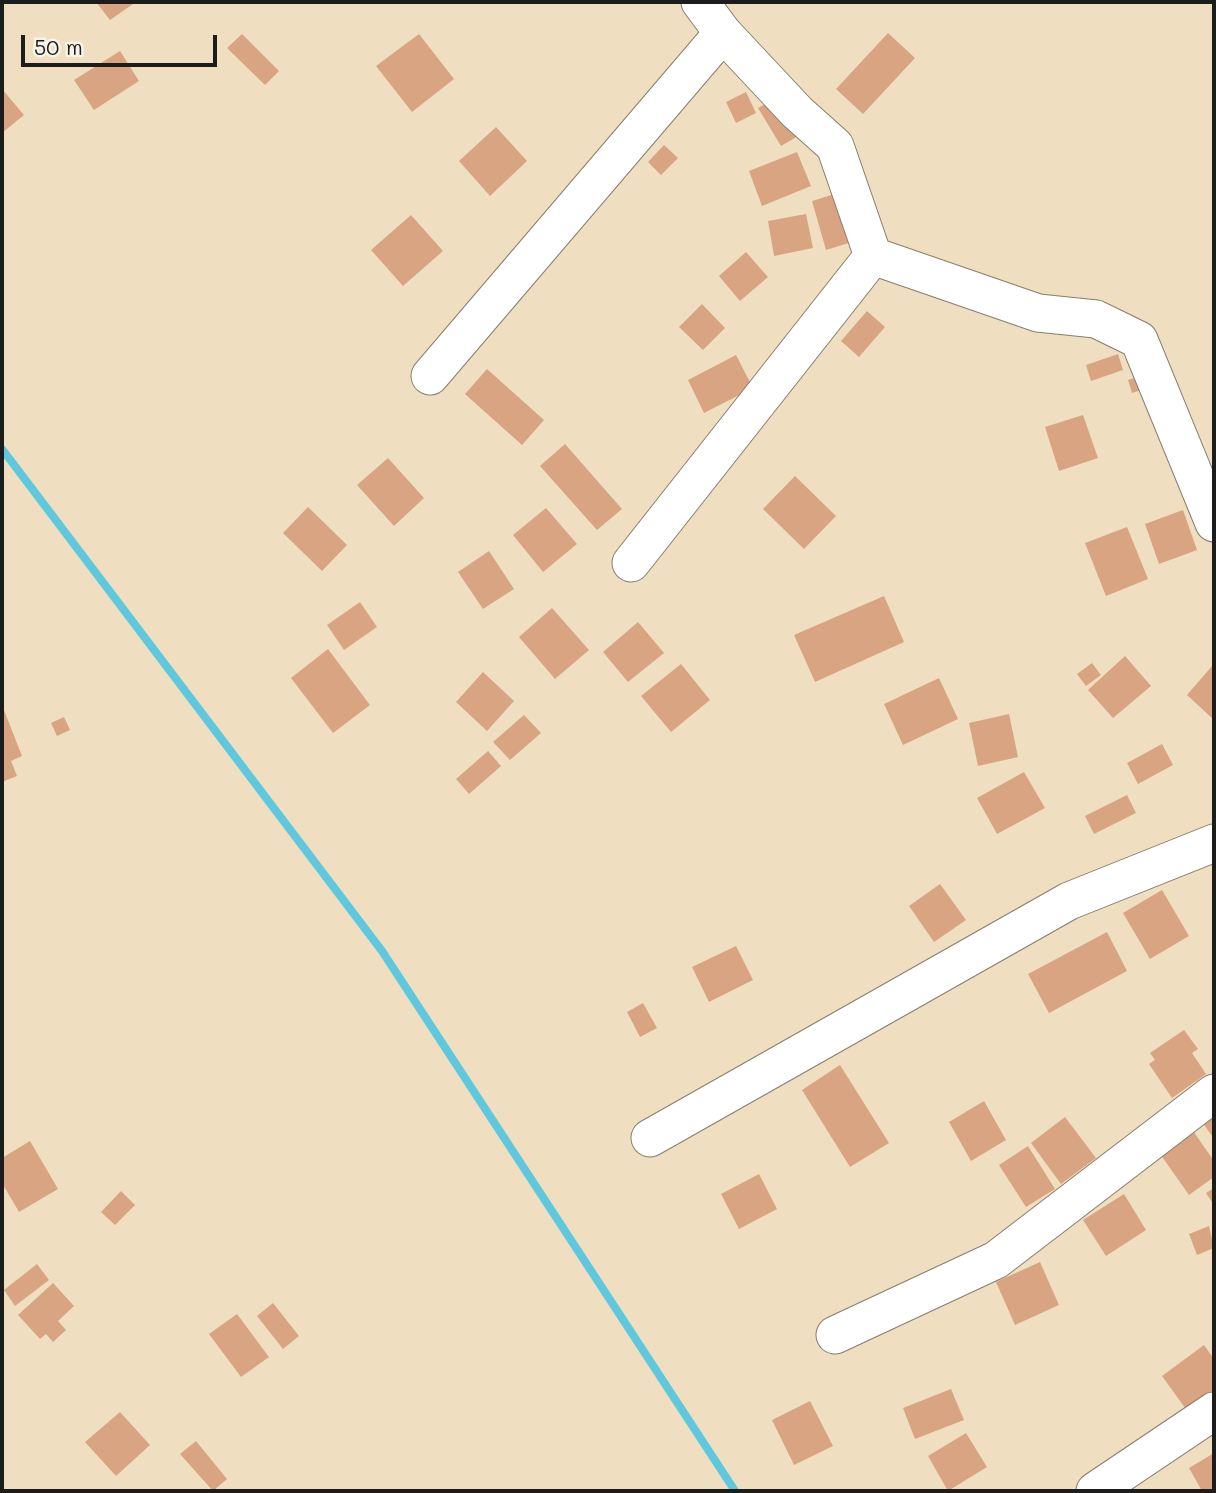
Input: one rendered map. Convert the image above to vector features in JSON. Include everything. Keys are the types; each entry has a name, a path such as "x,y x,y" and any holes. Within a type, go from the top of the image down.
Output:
{"street":[{"path":"700,2 723,33 797,112 835,146 873,256"},
{"path":"430,376 723,33"},
{"path":"873,256 1038,313 1096,318 1139,340 1214,523"},
{"path":"631,563 873,256"},
{"path":"650,1138 1069,901 1214,843"},
{"path":"835,1335 996,1260 1214,1093"},
{"path":"1095,1491 1214,1411"}],"building":[{"path":"96,2 136,2 110,20"},
{"path":"888,33 915,58 863,114 836,89"},
{"path":"242,34 279,71 265,85 227,48"},
{"path":"419,34 454,79 412,112 376,66"},
{"path":"120,51 139,81 94,110 74,80"},
{"path":"2,89 24,115 2,133"},
{"path":"746,92 756,113 736,123 726,102"},
{"path":"777,97 800,135 781,146 758,108"},
{"path":"496,127 527,161 490,196 459,161"},
{"path":"664,145 678,158 661,175 648,162"},
{"path":"797,152 811,186 762,206 749,171"},
{"path":"841,192 855,241 826,250 812,201"},
{"path":"806,214 813,248 774,256 768,221"},
{"path":"411,215 443,251 403,286 371,250"},
{"path":"746,252 768,277 740,301 719,276"},
{"path":"702,304 725,328 703,350 679,327"},
{"path":"867,311 885,327 859,357 841,341"},
{"path":"1118,354 1123,370 1091,381 1086,365"},
{"path":"736,355 753,388 704,413 688,380"},
{"path":"487,369 544,420 522,445 465,394"},
{"path":"1147,374 1151,387 1132,393 1128,380"},
{"path":"1083,415 1098,458 1059,471 1045,427"},
{"path":"565,444 622,509 597,530 540,466"},
{"path":"388,458 424,498 394,526 357,485"},
{"path":"795,476 836,516 804,549 763,509"},
{"path":"308,507 347,545 322,571 283,533"},
{"path":"546,508 577,544 543,572 513,535"},
{"path":"1183,510 1197,550 1159,564 1145,524"},
{"path":"1127,527 1148,579 1106,596 1085,543"},
{"path":"489,551 514,589 483,609 458,572"},
{"path":"884,596 904,642 815,682 794,635"},
{"path":"360,602 377,627 344,650 327,625"},
{"path":"552,608 589,650 555,679 519,637"},
{"path":"638,622 664,653 628,682 603,652"},
{"path":"328,649 370,705 333,733 291,678"},
{"path":"1125,656 1151,686 1113,718 1088,690"},
{"path":"1092,663 1101,675 1086,686 1077,674"},
{"path":"681,664 710,700 671,732 641,696"},
{"path":"1212,666 1214,668 1214,720 1187,695"},
{"path":"483,672 514,701 487,731 456,702"},
{"path":"939,678 958,719 903,745 884,704"},
{"path":"2,705 22,756 11,761 17,776 2,782"},
{"path":"1009,714 1018,757 978,766 969,723"},
{"path":"524,715 541,733 510,760 493,742"},
{"path":"64,717 70,730 57,736 51,723"},
{"path":"1162,744 1173,765 1138,784 1127,763"},
{"path":"488,751 501,766 469,794 456,779"},
{"path":"1024,772 1045,808 997,834 977,798"},
{"path":"1127,795 1136,813 1094,834 1085,816"},
{"path":"940,884 966,920 934,942 909,906"},
{"path":"1162,890 1189,936 1150,959 1123,913"},
{"path":"1107,932 1127,971 1049,1013 1028,974"},
{"path":"736,946 753,980 709,1002 692,967"},
{"path":"643,1003 657,1028 640,1037 627,1012"},
{"path":"1184,1030 1198,1049 1192,1053 1206,1074 1172,1098 1149,1064 1155,1060 1150,1053"},
{"path":"840,1065 889,1143 850,1167 802,1090"},
{"path":"984,1101 1006,1140 971,1161 949,1122"},
{"path":"1214,1115 1214,1139 1203,1123"},
{"path":"1065,1117 1096,1158 1061,1184 1031,1143"},
{"path":"1191,1128 1214,1161 1214,1177 1189,1195 1158,1151"},
{"path":"30,1141 58,1189 19,1212 2,1183 2,1158"},
{"path":"1028,1146 1055,1189 1026,1207 999,1165"},
{"path":"759,1174 777,1209 739,1229 721,1194"},
{"path":"1214,1188 1214,1205 1206,1193"},
{"path":"121,1191 135,1205 115,1225 101,1212"},
{"path":"1124,1194 1146,1230 1106,1256 1083,1220"},
{"path":"1209,1226 1214,1248 1197,1255 1189,1234"},
{"path":"1040,1262 1059,1305 1015,1325 996,1282"},
{"path":"37,1264 49,1280 15,1306 4,1290"},
{"path":"53,1283 74,1306 58,1321 66,1330 53,1342 46,1334 40,1339 18,1315"},
{"path":"273,1303 299,1336 283,1349 257,1316"},
{"path":"237,1314 269,1357 241,1377 209,1334"},
{"path":"1204,1345 1214,1359 1214,1392 1188,1412 1162,1376"},
{"path":"951,1389 964,1420 915,1439 903,1408"},
{"path":"810,1401 833,1446 794,1465 772,1420"},
{"path":"120,1412 150,1445 116,1476 85,1442"},
{"path":"966,1433 987,1467 948,1491 928,1456"},
{"path":"196,1441 227,1479 213,1491 180,1454"},
{"path":"1214,1453 1214,1491 1202,1491 1189,1468"}],"waterway":[{"path":"2,449 382,951 735,1491"}]}
